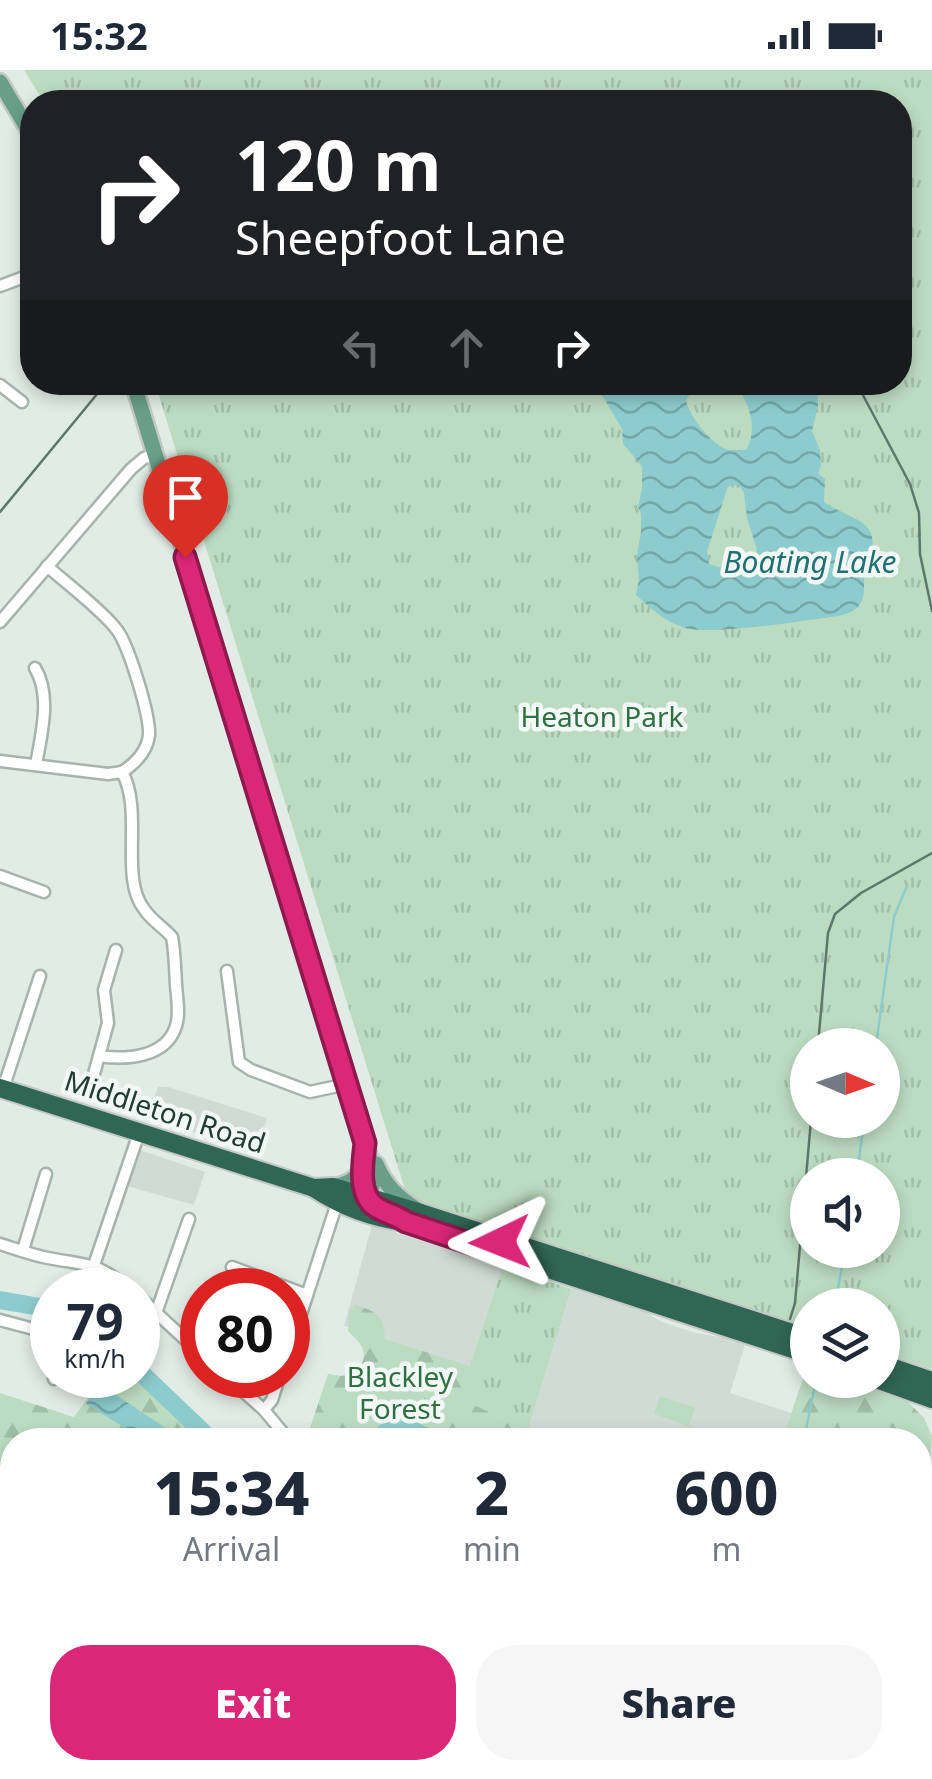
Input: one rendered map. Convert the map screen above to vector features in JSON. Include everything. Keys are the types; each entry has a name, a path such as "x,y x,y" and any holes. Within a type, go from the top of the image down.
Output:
{"highway":[{"name":"Middleton Road","path":"1,1088 333,1196 385,1219 413,1217 505,1255 790,1348"},
{"name":"Middleton Road","path":"333,1196 367,1197 373,1206 395,1214 496,1236 790,1332"},
{"path":"333,1196 367,1197"},
{"path":"496,1236 505,1255"},
{"path":"900,1376 930,1396"},
{"path":"900,1387 930,1396"}],"main road":[{"path":"0,82 20,116"},
{"path":"137,395 365,1143 374,1180 367,1197"},
{"path":"365,1143 367,1197"},
{"path":"365,1143 384,1182 413,1217"},
{"path":"333,1196 353,1180 364,1164"}],"street":[{"path":"0,385 22,402"},
{"path":"0,622 131,469 154,455"},
{"path":"0,760 108,774 122,772 143,754 149,734 126,645 115,627 47,566"},
{"path":"35,668 44,699 36,766"},
{"path":"100,1056 133,1058 153,1052 176,1028 178,1014 172,936 142,908 133,878 131,794 122,772"},
{"path":"0,876 44,892"},
{"path":"90,1088 108,1023 104,990 116,950"},
{"path":"226,972 238,1062 310,1092 347,1084"},
{"path":"1,1088 40,976"},
{"path":"94,1265 139,1133"},
{"path":"23,1250 46,1174"},
{"path":"310,1284 333,1196"},
{"path":"160,1302 189,1219"},
{"path":"0,1244 99,1268"},
{"path":"160,1317 180,1335"},
{"path":"0,1320 30,1328"},
{"path":"250,1398 280,1428"},
{"path":"264,1410 273,1398"}],"shaded area":[{"path":"158,1087 267,1118 256,1153 132,1112 138,1094 154,1099"},
{"path":"140,1150 205,1172 194,1205 127,1186"},
{"path":"372,1225 645,1312 695,1333 745,1345 730,1393 791,1413 786,1428 527,1428 465,1401 469,1366 344,1326"}],"green space":[{"name":"Heaton Park","path":"24,70 932,70 932,1369 900,1359 900,1288 790,1288 790,1323 432,1208 406,1193 159,395 912,395 912,90 36,90"},
{"path":"503,1266 571,1289 528,1428 465,1401 470,1366"},
{"name":"Blackley Forest","path":"355,1305 369,1310 383,1325 385,1339 470,1366 465,1401 527,1428 310,1428 328,1374 356,1373 363,1360 361,1346 348,1331 349,1313"},
{"path":"0,1393 74,1417 88,1398 158,1398 189,1428 0,1428"},
{"path":"660,1396 695,1408 689,1426 654,1414"},
{"path":"796,1398 899,1398 924,1418 928,1428 786,1428"}],"water":[{"name":"Boating Lake","path":"601,395 690,395 686,401 689,408 709,437 729,450 746,450 752,426 742,395 818,395 812,431 820,450 818,473 825,479 824,502 863,523 871,533 871,553 858,607 839,616 713,630 682,627 652,609 636,595 642,466 623,444 622,429","holes":["739,485 757,550 753,565 731,569 709,564 707,552 728,486"]},
{"path":"89,1398 120,1398 166,1428 125,1428 86,1404"}],"waterway":[{"path":"878,1028 894,917 906,888"},
{"path":"859,1158 862,1138"},
{"path":"838,1288 842,1268"},
{"path":"0,1300 30,1305"},
{"path":"160,1391 199,1428"},
{"path":"806,1428 812,1398"}],"tram line":[{"path":"0,512 96,395"},
{"path":"863,395 910,484 919,513 920,554 932,611"},
{"path":"820,1028 828,933 835,914 861,893 932,853"},
{"path":"796,1288 809,1138"}],"route":[{"path":"185,557 365,1143 364,1191 373,1206 406,1222 505,1255 500,1242"}]}
